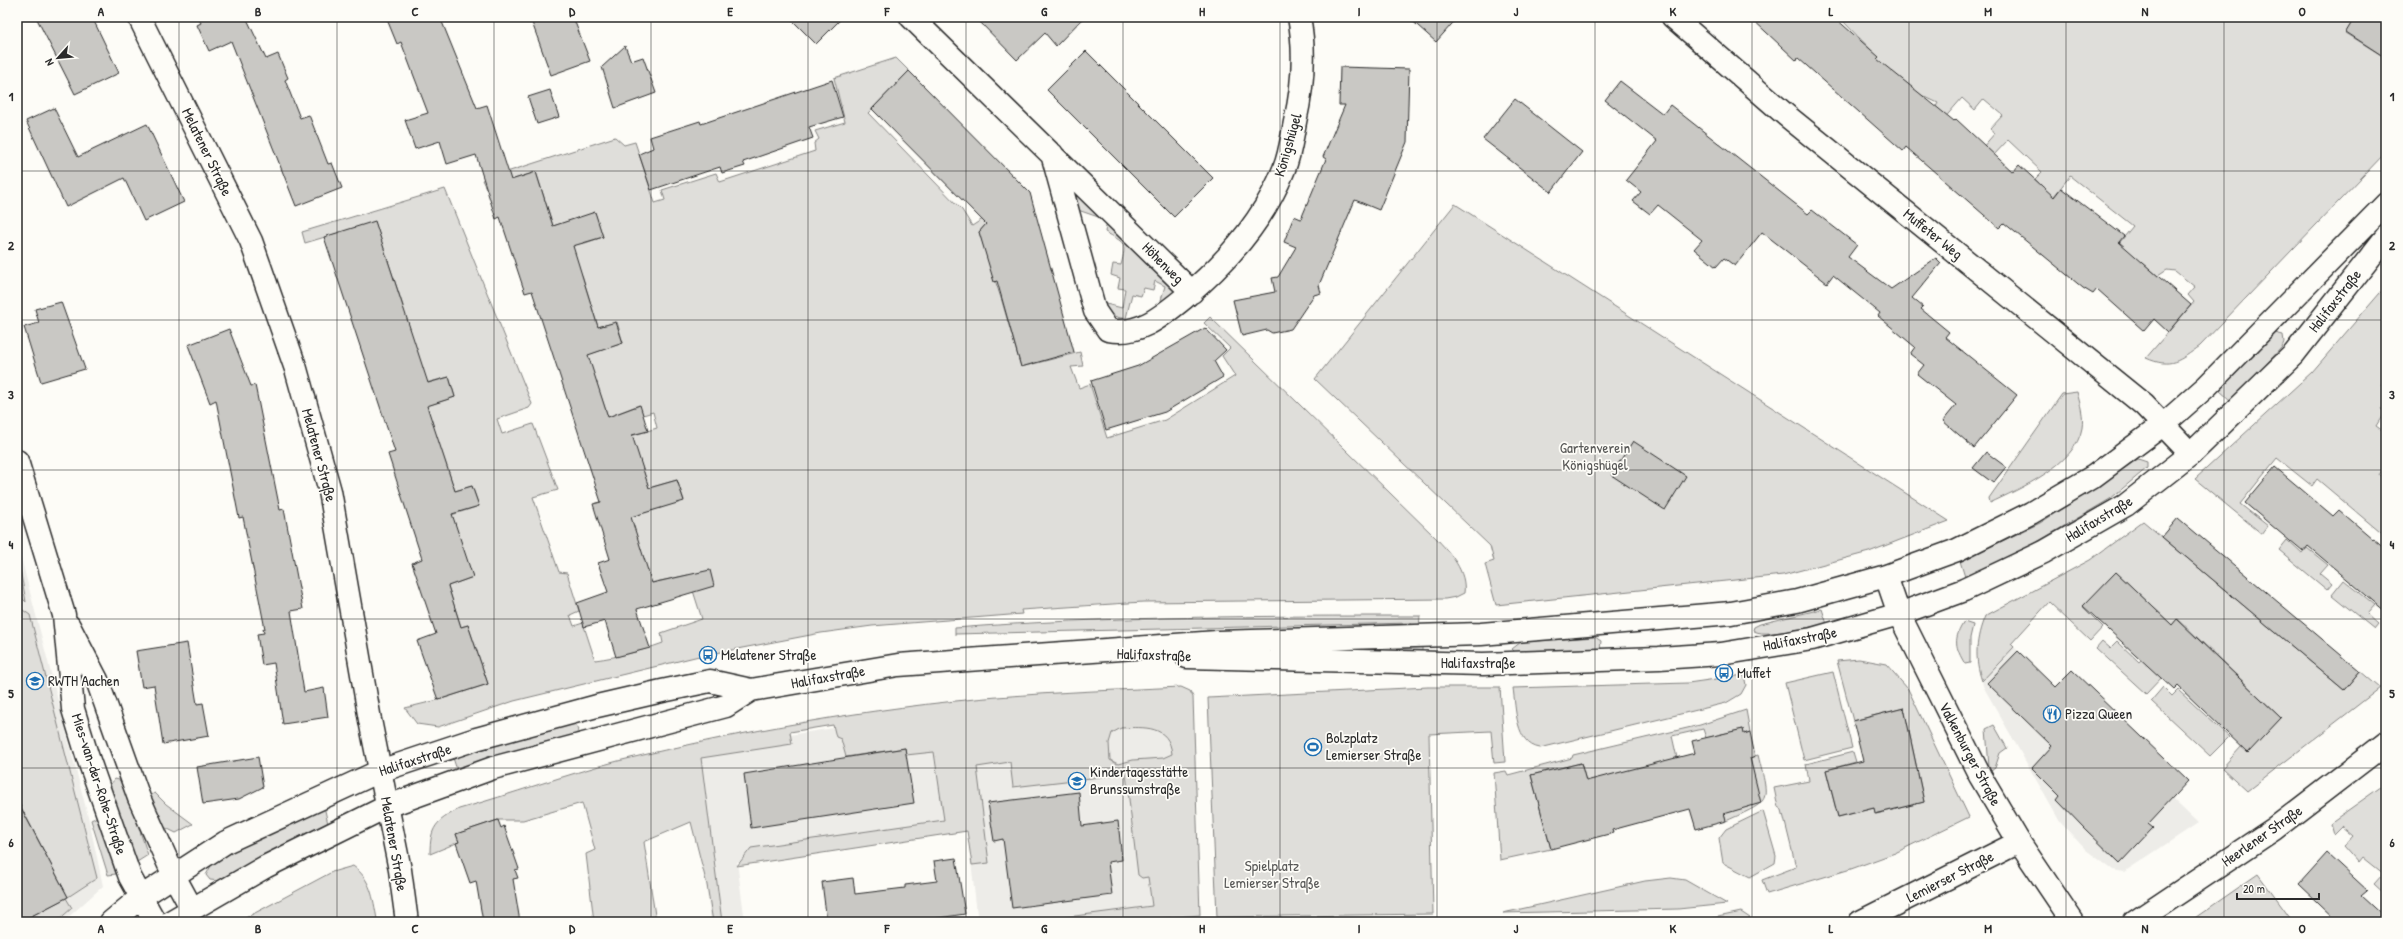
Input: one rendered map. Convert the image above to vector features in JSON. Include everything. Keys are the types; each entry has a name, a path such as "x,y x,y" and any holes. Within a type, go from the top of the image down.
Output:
{"main road":[{"name":"Melatener Straße","path":"139,17 251,241 296,369 330,491 380,771 400,870 407,922"},
{"name":"Höhenweg","path":"911,17 1052,154 1192,292 1150,323 1122,333 1108,330 1095,311 1052,154"},
{"name":"Königshügel","path":"1192,292 1234,252 1262,213 1284,169 1304,69 1299,17"},
{"name":"Muffeter Weg","path":"1673,17 1787,116 2164,424 2191,454"},
{"name":"Halifaxstraße","path":"111,922 141,897 226,842 380,771 476,739 597,706 710,681 751,690 898,665 1218,642 1481,634 1731,613 1797,601 1886,576 1957,550 2032,513 2094,476 2164,424 2207,386 2386,204"},
{"name":"Halifaxstraße","path":"1072,652 1311,661 1483,664 1659,658 1721,654 1812,639 1899,614 1964,590 2044,552 2126,505 2191,454 2294,354 2386,237"},
{"name":"Mies-van-der-Rohe-Straße","path":"17,461 64,615 97,680 139,798 174,876 192,909"},
{"name":"Valkenburger Straße","path":"1886,576 1899,614 1980,776 2019,842 2073,922"},
{"name":"Mies-van-der-Rohe-Straße","path":"64,615 73,709 116,843 141,897 156,922"},
{"name":"Halifaxstraße","path":"170,922 265,866 388,806 493,768 726,706 751,690"},
{"name":"Heerlener Straße","path":"2134,922 2274,829 2386,743"},
{"name":"Lemierser Straße","path":"1860,922 2019,842"}],"shaded area":[{"name":"RWTH Aachen","path":"17,542 89,820 103,886 63,922 17,922"},
{"path":"2014,647 2198,823 2124,872 2113,870 2086,850 2060,822 1983,686 1982,681"},
{"name":"Kindertagesstätte Brunssumstraße","path":"1186,692 1199,915 1054,922 978,922 953,706"},
{"path":"946,710 958,826 737,862 745,922 711,922 695,802 684,752"}],"green space":[{"path":"1839,17 2352,17 2354,19 2346,33 2386,58 2386,99 2383,104 2386,101 2386,152 2200,346 2174,362 2162,363 2146,358 2194,302 2188,295 2195,287 2175,271 2167,270 2158,276 2143,263 2129,278 2099,268 2133,226 2070,176 2035,220 2018,206 2039,183 2035,179 2042,172 2008,140 1959,192 1949,186 1995,133 1990,129 2003,115 1984,99 1975,110 1962,98 1936,128 1928,121 1938,103 1868,70 1878,57"},
{"path":"896,58 909,71 868,113 962,210 972,226 1001,207 979,232 1002,301 1021,367 1080,352 1083,366 1071,367 1079,388 1090,384 1107,438 1165,420 1235,376 1222,356 1230,348 1204,323 1210,317 1436,538 1452,556 1460,570 1463,577 1464,593 1456,597 1445,599 1143,602 1021,610 1022,614 872,626 821,633 716,653 715,650 699,654 699,656 514,701 438,727 417,724 405,708 438,700 488,684 468,625 461,627 448,586 473,577 445,517 479,506 472,486 455,491 437,438 423,407 455,397 449,377 426,383 386,312 403,306 375,222 305,243 302,232 445,189 532,404 529,408 497,419 502,434 533,424 558,490 533,497 559,572 567,573 579,611 570,615 574,626 583,623 595,660 638,651 663,643 661,633 702,619 688,575 651,583 630,517 684,500 677,480 649,488 641,464 627,469 618,440 657,428 653,412 643,415 639,405 608,417 587,355 623,343 617,322 598,327 582,275 553,247 585,243 603,237 595,213 553,226 536,172 486,188 482,180 615,137 624,145 635,142 655,203 665,200 662,190 716,173 720,182 815,151 814,143 819,139 815,131 845,122 834,78"},
{"path":"1070,185 1089,193 1167,276 1174,291 1172,297 1163,303 1161,300 1165,286 1155,281 1153,290 1144,288 1141,296 1132,294 1126,318 1120,318 1109,314 1105,310 1106,304 1122,308 1125,289 1118,288 1120,278 1111,275 1113,264 1121,265 1124,247 1120,241 1105,232 1107,220 1075,209 1069,191"},
{"name":"Gartenverein Königshügel","path":"1455,204 1949,521 1869,552 1783,575 1496,605 1485,564 1494,561 1490,546 1315,379"},
{"path":"2386,286 2386,377 2381,385 2386,389 2386,402 2381,410 2384,413 2376,426 2386,433 2386,464 2379,475 2386,480 2386,537 2317,479 2312,486 2277,458 2240,504 2268,526 2262,534 2195,479 2312,372"},
{"path":"2275,333 2283,335 2284,342 2282,347 2232,402 2218,389 2269,336"},
{"path":"2077,392 2082,414 2082,428 2078,441 2069,453 2045,474 2016,491 1990,503 1989,498 2062,394"},
{"path":"2138,459 2147,462 2147,468 2110,499 2032,545 1965,577 1960,561 2040,523"},
{"path":"2143,521 2344,690 2360,671 2380,688 2247,791 2222,768 2242,746 2248,752 2281,718 2178,619 2172,625 2116,572 2083,607 2103,627 2090,641 2049,602 2011,644 2014,647 1982,681 1979,673 1977,648 1985,616 2090,560"},
{"path":"2287,540 2302,554 2307,548 2328,565 2320,574 2332,584 2327,590 2279,550"},
{"path":"17,552 26,602 17,593"},
{"path":"2344,580 2375,605 2367,614 2378,624 2374,629 2332,595"},
{"name":"RWTH Aachen","path":"17,606 30,615 97,878 68,897 19,803 17,804"},
{"path":"1822,609 1827,624 1777,633 1758,632 1753,630 1754,627 1760,624"},
{"path":"1420,616 1419,629 1411,630 1411,623 955,634 955,628 1071,621 1246,617"},
{"path":"1964,622 1973,625 1970,638 1970,663 1965,664 1957,648 1958,633"},
{"path":"1595,637 1601,641 1600,650 1517,654 1512,649 1521,642"},
{"path":"2102,641 2110,648 2117,641 2139,662 2145,656 2164,675 2146,694 2096,648"},
{"path":"1422,647 1422,655 1355,654 1355,649"},
{"path":"1859,659 1886,664 1908,689 1969,817 1895,853 1851,869 1767,894 1762,880 1796,867 1782,810 1778,807 1774,788 1809,781 1806,764 1853,752 1856,762 1826,770 1838,817 1874,808 1876,814 1924,802 1904,708 1853,721 1837,661"},
{"path":"1833,672 1852,748 1804,760 1785,683"},
{"path":"1744,675 1746,685 1741,694 1726,703 1540,748 1532,745 1526,740 1521,733 1516,715 1513,688 1688,683"},
{"path":"1181,687 1190,691 1193,697 1200,915 1119,922 1029,922 1152,906 1148,877 1142,878 1138,875 1126,774 1013,787 1010,762 977,767 989,863 972,865 967,831 737,866 751,848 944,820 934,752 906,755 905,748 846,757 841,739 836,737 833,725 790,732 792,744 701,758 722,922 713,922 707,885 691,822 644,842 656,922 594,922 586,854 595,850 582,803 523,820 498,820 456,834 459,842 430,854 431,837 436,826 445,817 459,809 598,766 665,750 759,730 902,707 1020,695","holes":["1121,728 1147,728 1161,733 1170,745 1172,754 1163,758 1133,760 1118,764 1110,760 1109,743 1112,733"]},
{"name":"Spielplatz Lemierser Straße","path":"1428,687 1500,687 1505,762 1494,763 1491,731 1429,734 1433,914 1217,917 1208,698"},
{"path":"2163,687 2172,696 2178,690 2229,737 2210,756 2151,701"},
{"path":"1746,710 1750,732 1744,734 1743,729 1706,738 1703,729 1672,736 1677,758 1588,788 1581,763 1531,775 1551,849 1500,860 1494,773 1506,771 1508,775 1572,758 1573,755 1700,725"},
{"path":"574,722 579,730 576,734 457,770 453,758"},
{"path":"1994,725 2007,748 2000,753 1995,768 1991,771 1989,767 1986,729"},
{"path":"1758,755 1765,783 1764,798 1760,804 1752,809 1726,821 1724,814 1750,758"},
{"path":"115,779 123,781 148,855 137,862 109,786"},
{"path":"2385,784 2386,895 2374,884 2383,874 2363,858 2359,863 2344,846 2353,836 2341,826 2333,834 2330,823"},
{"path":"155,793 166,804 193,824 176,833 164,827 147,797"},
{"path":"324,806 328,824 220,881 210,880 206,875 213,862"},
{"path":"1763,811 1776,856 1775,863 1750,877 1723,863 1719,838 1726,829"},
{"path":"97,817 100,820 116,874 108,875 91,820"},
{"path":"353,866 364,877 367,883 372,896 377,919 358,922 238,922 332,872"},
{"path":"2258,874 2293,922 2189,922"},
{"path":"1671,878 1685,880 1727,904 1678,909 1503,913 1645,881"},
{"path":"66,898 72,908 56,922 20,922"},
{"path":"1741,912 1750,918 1752,922 1695,922"}],"building":[{"path":"36,17 92,17 119,73 75,94"},
{"path":"198,17 246,17 266,59 278,54 288,78 285,80 300,118 309,115 328,164 332,163 342,188 296,206 231,41 209,51 197,25 201,23"},
{"path":"386,17 440,17 477,108 487,105 511,180 536,172 553,226 595,212 603,237 573,246 598,327 616,322 623,343 588,355 608,417 640,405 648,431 632,435 649,488 677,480 684,501 631,517 641,549 652,583 710,570 714,586 637,609 650,648 616,657 605,621 584,627 577,603 608,592 598,563 610,559 593,504 601,502 532,291 525,293 500,217 496,219 476,155 447,164 440,141 415,149 405,120 428,113 401,42 397,44"},
{"path":"530,17 573,17 590,61 551,75"},
{"path":"789,17 843,17 816,44"},
{"path":"975,17 1084,17 1056,46 1045,33 1017,60"},
{"path":"1408,17 1458,17 1436,42"},
{"path":"1750,17 1834,17 1879,57 1877,59 1954,121 1956,119 2013,172 2019,165 2054,197 2061,188 2124,236 2119,242 2191,305 2168,332 2154,319 2144,331 2097,289 2093,294 2083,288 2004,223 1999,228 1906,147 1903,151 1798,58 1797,61"},
{"path":"2355,17 2386,17 2386,58 2346,32"},
{"path":"625,46 631,61 643,57 656,93 615,108 602,67"},
{"path":"1086,51 1213,178 1174,217 1047,90"},
{"path":"1340,67 1409,69 1407,142 1379,210 1355,200 1319,285 1321,293 1314,295 1291,329 1272,333 1267,330 1242,336 1233,300 1275,292 1272,278 1278,277 1296,247 1284,242 1294,216 1301,219 1326,159 1323,157 1345,105 1339,105"},
{"path":"909,71 1030,193 1074,352 1021,367 997,281 994,282 979,232 986,224 872,109"},
{"path":"832,80 843,117 809,127 813,138 743,162 745,166 722,173 720,167 651,190 639,154 653,148 650,137 700,121 701,124"},
{"path":"1620,81 1663,114 1670,105 1808,214 1812,210 1857,245 1848,257 1891,289 1936,258 1941,263 1912,298 1923,307 1921,309 1949,332 1945,337 2017,395 1974,448 1943,421 1956,405 1917,374 1924,365 1910,354 1915,347 1878,316 1880,313 1833,275 1827,283 1762,232 1735,266 1724,258 1716,267 1694,249 1702,240 1658,205 1650,214 1633,201 1641,192 1626,180 1657,141 1605,100"},
{"path":"550,90 559,117 537,124 528,97"},
{"path":"1515,99 1582,152 1551,192 1483,139"},
{"path":"54,108 78,157 147,124 184,202 144,221 124,178 66,207 26,121"},
{"path":"375,221 428,383 449,377 455,397 427,406 455,491 472,486 479,506 452,514 473,577 448,586 461,627 468,625 488,684 438,700 417,641 436,634 412,563 422,559 388,454 395,452 324,237"},
{"path":"61,302 85,369 41,382 24,327 39,323 35,309"},
{"path":"1205,328 1226,350 1214,361 1223,377 1165,412 1106,430 1091,381 1138,366"},
{"path":"229,329 251,386 255,385 280,510 284,509 303,609 291,611 304,692 324,688 328,717 283,724 274,663 262,665 257,634 264,633 263,629 265,629 243,517 239,518 216,400 210,403 188,345"},
{"path":"1633,441 1686,476 1665,510 1611,475"},
{"path":"1986,452 2006,467 1993,483 1973,468"},
{"path":"2275,467 2333,516 2339,510 2386,550 2386,612 2308,546 2303,552 2245,503"},
{"path":"2178,518 2360,671 2344,690 2162,537"},
{"path":"2116,572 2172,625 2177,619 2281,718 2248,753 2178,686 2174,690 2083,606"},
{"path":"187,643 197,704 203,703 209,736 163,744 154,685 142,687 136,651"},
{"path":"2018,651 2055,687 2072,670 2188,781 2148,824 2153,828 2120,863 2057,800 2060,796 2032,768 2052,746 1987,683"},
{"path":"1904,708 1924,802 1875,814 1874,808 1838,817 1826,770 1863,761 1853,721"},
{"path":"1743,729 1744,734 1750,732 1755,756 1750,758 1761,803 1724,814 1726,821 1696,829 1690,809 1612,830 1613,833 1551,849 1531,775 1581,763 1586,781 1695,753 1692,741"},
{"path":"905,748 914,803 751,828 744,774"},
{"path":"258,757 263,787 239,799 203,804 197,767"},
{"path":"1079,792 1082,826 1118,821 1122,860 1108,862 1112,895 1012,908 1003,839 994,841 988,803"},
{"path":"17,800 68,897 20,922 17,922"},
{"path":"498,820 501,828 504,826 519,869 515,870 518,878 513,879 520,922 483,922 476,881 470,883 456,843 459,842 456,834"},
{"path":"2327,853 2368,891 2362,896 2386,918 2386,922 2339,922 2299,884"},
{"path":"956,858 965,914 912,922 827,922 822,882 853,878 855,894 905,888 905,885 937,881 934,861"}],"place":[{"name":"Melatener Straße","path":"708,655"},
{"name":"Muffet","path":"1724,673"},
{"name":"RWTH Aachen","path":"35,681"},
{"name":"Pizza Queen","path":"2052,714"},
{"name":"Bolzplatz Lemierser Straße","path":"1313,747"},
{"name":"Kindertagesstätte Brunssumstraße","path":"1077,781"}]}
